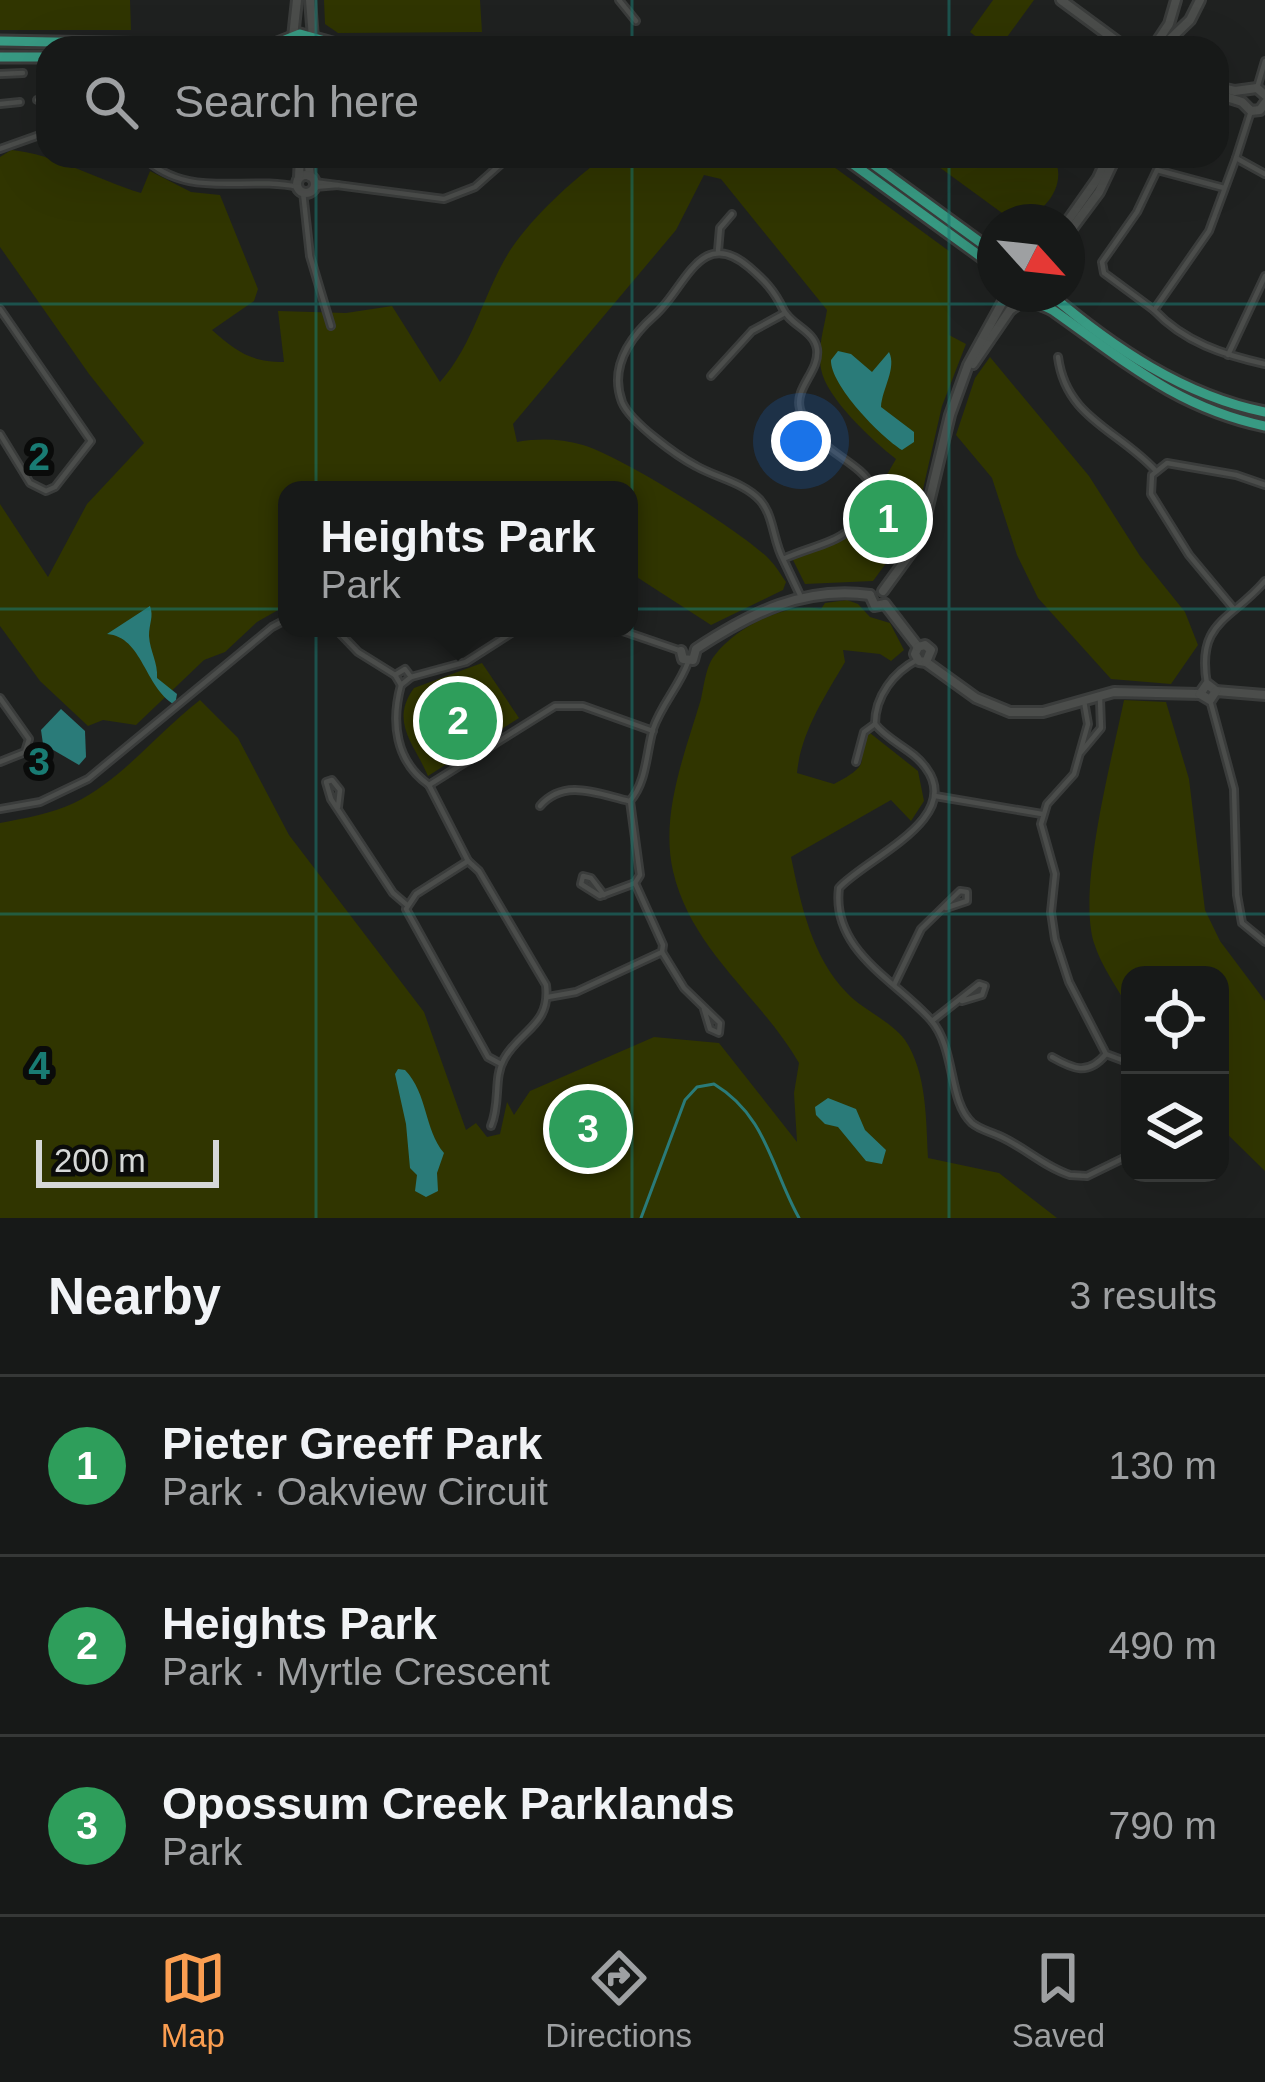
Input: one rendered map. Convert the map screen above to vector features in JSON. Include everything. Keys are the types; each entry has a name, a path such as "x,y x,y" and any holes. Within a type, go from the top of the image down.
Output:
{"main road":[{"path":"0,41 36,42"},
{"path":"0,57 36,57"},
{"path":"859,168 977,254"},
{"path":"878,168 977,240"},
{"path":"1055,312 1176,396 1265,426"},
{"path":"1076,312 1165,375 1222,401 1265,412"}],"street":[{"path":"291,36 297,0"},
{"path":"310,0 314,36"},
{"path":"619,0 636,21"},
{"path":"1061,0 1109,36"},
{"path":"1163,36 1176,0"},
{"path":"1171,36 1190,20 1200,0"},
{"path":"1251,111 1260,110 1265,61"},
{"path":"0,74 23,73"},
{"path":"1229,90 1262,95"},
{"path":"1242,102 1246,91"},
{"path":"1229,96 1251,111"},
{"path":"0,104 20,102"},
{"path":"1154,310 1209,231 1251,111"},
{"path":"0,149 36,136"},
{"path":"1236,158 1265,174"},
{"path":"157,168 203,186 338,185 444,200 475,187 496,168"},
{"path":"304,168 310,256 331,326"},
{"path":"1080,204 1104,168"},
{"path":"1085,211 1108,168"},
{"path":"1224,188 1157,170 1137,212 1102,262 1105,273 1189,338 1265,364"},
{"path":"718,251 720,228 732,214"},
{"path":"783,559 838,540 858,518 872,491 866,476 836,458 801,412 802,391 815,365 813,338 784,314 766,282 735,256 718,251 680,282 629,343 618,369 620,398 628,415 648,434 692,465 725,477 763,503 783,559 800,597"},
{"path":"1228,355 1265,277"},
{"path":"0,309 91,441 55,487 46,491 30,483 0,434"},
{"path":"998,312 974,350 950,416 920,540 883,591 886,604 918,647 922,661 976,698 1010,712 1043,712 1099,694 1128,691 1265,695"},
{"path":"963,382 1008,312"},
{"path":"710,376 752,331 784,314"},
{"path":"1058,357 1061,378 1077,404 1155,470"},
{"path":"1234,609 1189,555 1150,494 1155,470 1167,463 1265,485"},
{"path":"1265,580 1211,630 1206,643 1207,684 1234,789 1242,923 1265,943"},
{"path":"870,596 875,590 883,591"},
{"path":"696,649 760,611 800,597 838,591 870,596"},
{"path":"870,596 875,606 886,604"},
{"path":"0,809 40,802 98,772 278,624"},
{"path":"638,636 681,651 688,662"},
{"path":"344,637 401,685"},
{"path":"491,1126 500,1104 501,1064 541,1021 548,997 538,968 429,785 395,738 394,722 401,685 411,677 466,662 505,637"},
{"path":"681,651 688,645 696,649"},
{"path":"856,762 864,732 875,724 879,699 892,680 931,650 918,647"},
{"path":"604,895 635,883 640,874 630,801 638,792 653,730 688,662 697,657 696,649"},
{"path":"394,675 405,669 411,677"},
{"path":"1200,694 1207,684"},
{"path":"1078,757 1101,728 1099,694"},
{"path":"0,698 29,739 25,752 0,762"},
{"path":"1083,699 1088,724 1070,781 1042,814 1042,836 1055,874 1051,912 1055,938 1070,982 1106,1054 1121,1060"},
{"path":"429,785 555,706 583,706 653,730"},
{"path":"875,724 926,767 934,796 922,823 845,881 838,893 849,935 865,960 932,1021 952,1062 961,1108 980,1128 1017,1143 1070,1175 1087,1176 1121,1159"},
{"path":"540,806 549,796 571,789 630,801"},
{"path":"934,796 1042,814"},
{"path":"338,807 392,893 407,905"},
{"path":"472,860 416,894 407,905 407,914 488,1057 501,1064"},
{"path":"635,883 662,952 704,1010"},
{"path":"893,985 921,929 946,908"},
{"path":"548,997 576,992 662,952"},
{"path":"932,1021 962,1000"},
{"path":"1052,1057 1083,1070 1091,1069 1106,1054"}],"green space":[{"path":"0,0 130,0 131,30 0,30"},
{"path":"324,0 480,0 482,32 338,33 325,24"},
{"path":"993,0 1034,0 1008,36 970,32"},
{"path":"11,150 36,155 36,168 74,168 141,193 150,171 191,192 220,195 258,289 254,301 212,330 245,354 284,362 278,311 346,313 392,306 440,382 462,351 511,249 554,199 590,168 835,168 949,251 949,335 966,344 942,406 915,524 873,581 805,584 793,560 847,533 868,508 896,459 852,418 825,380 820,354 827,310 721,179 704,175 676,230 513,424 517,442 583,445 680,496 769,559 786,582 783,590 711,625 638,578 638,481 278,481 278,610 257,622 225,652 204,660 136,725 103,720 88,726 40,681 0,626 0,504 48,577 87,504 144,443 0,247 0,157"},
{"path":"940,168 1057,168 1051,198 1045,204 990,204"},
{"path":"990,357 1089,476 1140,556 1185,612 1198,645 1171,684 1111,679 1038,598 1017,555 992,478 956,435 975,378"},
{"path":"847,600 870,617 890,623 904,650 891,661 880,654 843,650 845,662 808,729 797,773 834,784 849,776 861,764 870,733 918,771 924,801 911,821 891,800 791,857 810,930 835,979 899,1033 912,1053 924,1097 928,1158 999,1173 1057,1218 0,1218 0,823 56,810 92,793 200,700 238,738 289,835 424,1012 466,1130 476,1123 487,1137 500,1134 507,1102 514,1115 530,1091 654,1037 719,1043 797,1142 794,1093 799,1063 711,949 682,899 670,849 672,806 715,655 763,619"},
{"path":"482,663 519,718 428,776 404,723 407,700 414,688"},
{"path":"1124,700 1166,702 1189,779 1205,910 1220,941 1265,1001 1265,1171 1229,1136 1229,966 1121,966 1121,995 1094,943 1090,891"}],"water":[{"path":"838,351 851,354 872,372 889,352 891,365 881,407 914,432 914,442 902,450 858,410 833,371 831,360"},
{"path":"150,606 149,636 157,678 177,694 175,705 156,687 128,644 107,634"},
{"path":"61,709 85,731 86,757 79,765 43,744 41,730"},
{"path":"398,1069 412,1079 444,1153 437,1173 438,1191 426,1197 415,1191 417,1175 410,1168"},
{"path":"828,1098 856,1109 865,1130 886,1150 882,1164 866,1161 838,1127 816,1115 815,1107"}],"waterway":[{"path":"641,1218 685,1100 697,1087 714,1084 757,1127 799,1218"}],"place":[{"name":"Pieter Greeff Park","path":"888,519"},
{"name":"Heights Park","path":"458,721"},
{"name":"Opossum Creek Parklands","path":"588,1129"}]}
